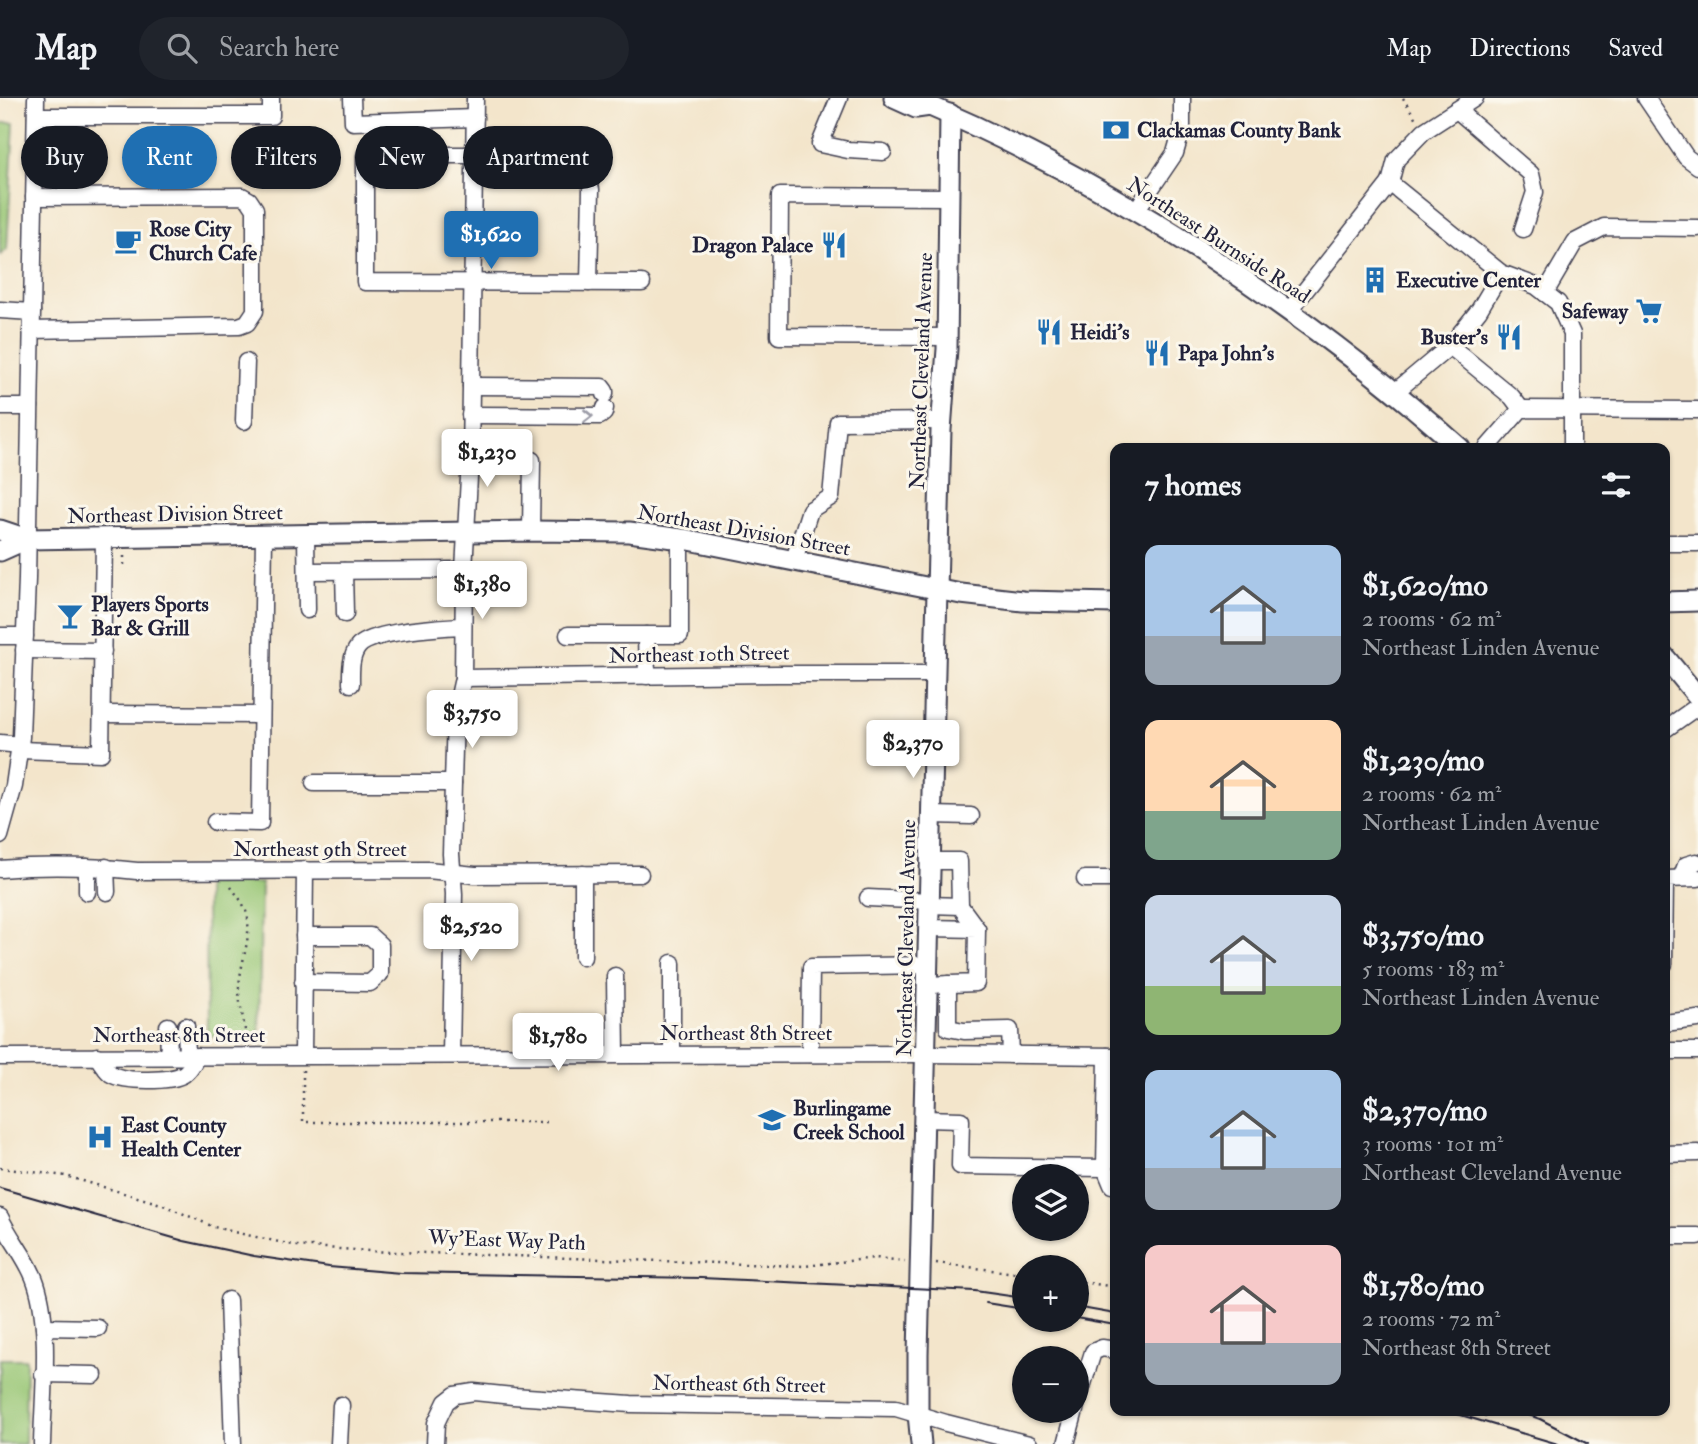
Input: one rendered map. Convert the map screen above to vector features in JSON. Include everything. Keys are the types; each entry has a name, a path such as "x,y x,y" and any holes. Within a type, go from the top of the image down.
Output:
{"main road":[{"name":"Northeast Burnside Road","path":"894,98 916,108 930,102 950,106 1204,254 1289,311 1395,392 1454,443"},
{"name":"Northeast Cleveland Avenue","path":"921,1444 918,1414 924,1119 937,589 947,337 950,106"},
{"name":"Northeast Division Street","path":"0,530 27,539 619,531 680,538 961,594 1023,601 1110,603"},
{"name":"Northeast Division Street","path":"0,551 27,539"},
{"path":"1670,602 1698,601"},
{"path":"1670,663 1698,697"}],"street":[{"path":"0,836 14,786 20,748 36,98"},
{"path":"36,116 271,116 271,98"},
{"path":"352,98 353,122 475,118"},
{"path":"475,98 475,126"},
{"path":"839,98 820,144 848,150 883,152"},
{"path":"1135,212 1175,153 1182,129 1182,98"},
{"path":"1289,311 1390,183 1396,160 1424,131 1475,98"},
{"path":"1646,98 1686,157 1698,166"},
{"path":"1457,110 1531,174 1535,192 1523,229"},
{"path":"463,155 365,155 365,282 642,283"},
{"path":"1390,183 1501,272 1535,286 1558,303 1572,334 1572,443"},
{"path":"451,1055 454,894 451,854 455,714 463,678 464,570 470,459 473,189"},
{"path":"589,283 591,189"},
{"path":"32,330 239,326 247,323 254,311 255,209 242,196 34,197"},
{"path":"947,337 779,336 780,196 949,197"},
{"path":"1545,293 1575,242 1604,227 1698,228"},
{"path":"1395,392 1450,346 1479,310 1501,272"},
{"path":"0,310 32,312"},
{"path":"1450,346 1512,397 1521,410"},
{"path":"244,421 246,362"},
{"path":"470,415 600,416 604,413 605,401 602,387 471,386"},
{"path":"0,407 30,407"},
{"path":"1491,443 1521,410 1698,410"},
{"path":"794,560 810,510 831,497 838,422 942,421"},
{"path":"470,459 532,460 531,531"},
{"path":"306,535 307,610"},
{"path":"215,822 260,823 264,536"},
{"path":"0,743 20,748 101,752 104,538"},
{"path":"568,635 680,635 680,538"},
{"path":"1670,543 1698,543"},
{"path":"307,571 464,570"},
{"path":"344,571 345,614"},
{"path":"351,684 354,653 368,639 464,626"},
{"path":"646,635 647,676"},
{"path":"0,636 24,643 103,651"},
{"name":"Northeast 10th Street","path":"463,678 936,674"},
{"path":"1670,726 1698,706"},
{"path":"102,714 261,715"},
{"path":"314,783 453,782"},
{"path":"932,816 971,816"},
{"path":"810,1054 811,967 928,975 948,984 976,984 977,929 960,906 960,861 931,861"},
{"path":"87,867 87,892"},
{"path":"106,867 107,892"},
{"name":"Northeast 9th Street","path":"0,869 106,867 137,871 428,870 475,875 640,874"},
{"path":"303,1055 305,870"},
{"path":"1670,879 1681,878 1697,870"},
{"path":"583,874 583,957"},
{"path":"1085,879 1110,879"},
{"path":"868,898 960,906"},
{"path":"929,928 977,929"},
{"path":"303,982 370,983 380,974 380,945 370,936 304,936"},
{"path":"672,963 672,1054"},
{"path":"615,976 616,1054"},
{"path":"948,984 948,1028 964,1031 1010,1030 1011,1055"},
{"path":"1670,1022 1698,1019"},
{"path":"168,1026 169,1056"},
{"path":"97,1056 104,1067 118,1076 135,1079 177,1077 186,1073 192,1056 186,1026"},
{"path":"1670,1051 1698,1051"},
{"name":"Northeast 8th Street","path":"0,1057 616,1054 1110,1056"},
{"path":"1110,1075 1105,1168 1110,1180"},
{"path":"924,1119 961,1120 960,1166 1105,1168"},
{"path":"1670,1153 1698,1153"},
{"path":"1,1222 20,1249 31,1271 40,1300 44,1327 42,1444"},
{"path":"1670,1236 1698,1236"},
{"path":"228,1300 233,1444"},
{"path":"44,1327 98,1328"},
{"path":"1089,1365 1093,1352 1102,1348 1110,1349"},
{"path":"43,1374 94,1375"},
{"name":"Northeast 6th Street","path":"435,1444 436,1423 446,1402 455,1395 474,1392 631,1404 895,1408 1029,1444"},
{"path":"339,1444 341,1405"},
{"path":"1066,1444 1072,1423"}],"path":[{"path":"1402,98 1424,131"},
{"path":"227,870 230,886 245,908 247,922 239,982 246,1055"},
{"path":"303,1055 303,1122 548,1122"},
{"name":"Wy'East Way Path","path":"0,1168 66,1176 161,1204 214,1227 297,1246 369,1251 804,1266 875,1258 964,1265 1012,1272"},
{"path":"1089,1283 1110,1286"}],"green space":[{"path":"0,123 14,123 7,249 0,255"},
{"path":"206,883 261,883 259,1037 207,1036"},
{"path":"0,1359 26,1359 25,1444 0,1444"}],"tram line":[{"path":"0,1188 184,1241 254,1256 329,1267 401,1273 701,1278 975,1291 1012,1296"},
{"path":"986,1303 1012,1307"},
{"path":"1089,1309 1110,1313"},
{"path":"1089,1320 1110,1324"},
{"path":"1464,1416 1558,1444"},
{"path":"1532,1416 1588,1444"}],"place":[{"name":"Clackamas County Bank","path":"1116,130"},
{"name":"Rose City Church Cafe","path":"128,241"},
{"name":"Dragon Palace","path":"834,245"},
{"name":"Executive Center","path":"1375,280"},
{"name":"Safeway","path":"1649,311"},
{"name":"Heidi's","path":"1049,332"},
{"name":"Buster's","path":"1509,337"},
{"name":"Papa John's","path":"1157,353"},
{"name":"Players Sports Bar & Grill","path":"70,616"},
{"name":"Burlingame Creek School","path":"772,1120"},
{"name":"East County Health Center","path":"100,1137"}]}
